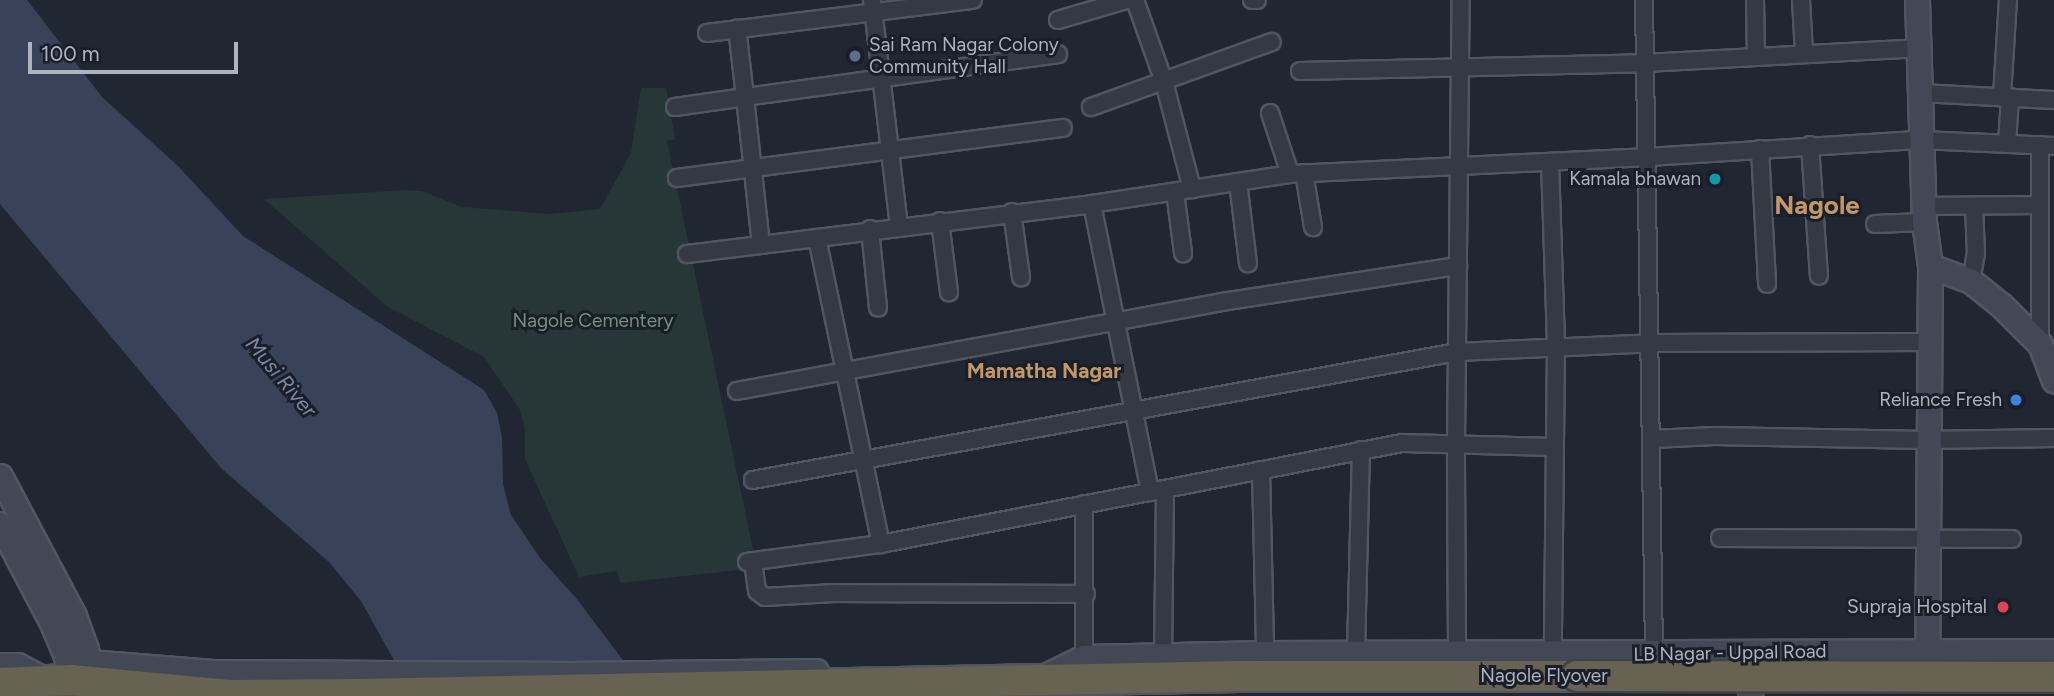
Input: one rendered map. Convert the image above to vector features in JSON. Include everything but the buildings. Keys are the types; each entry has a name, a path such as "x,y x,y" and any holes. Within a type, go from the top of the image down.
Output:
{"highway":[{"name":"Nagole Flyover","path":"0,683 73,674 231,695 352,683 667,686 1279,676 2054,677"}],"street":[{"path":"707,33 873,6 973,0"},
{"path":"1058,20 1126,0"},
{"path":"1135,0 1164,82 1192,189"},
{"path":"1457,653 1455,443 1461,0"},
{"path":"1644,0 1652,343 1654,654"},
{"path":"1755,0 1756,57"},
{"path":"1801,0 1804,54"},
{"path":"1917,0 1924,214 1930,266 1926,440 1927,650"},
{"path":"2007,144 2008,0"},
{"path":"873,6 899,227"},
{"path":"737,28 761,245"},
{"path":"1090,107 1272,42"},
{"path":"1300,71 1645,63 1918,48"},
{"path":"675,107 1058,54"},
{"path":"1919,93 2054,100"},
{"path":"1270,113 1297,174 1313,228"},
{"path":"677,178 752,166 1063,128"},
{"path":"687,254 870,229 1092,204 1297,174 1460,164 1648,157 1921,140 2047,145 2039,205 2040,344 2054,380"},
{"path":"1810,145 1819,276"},
{"path":"1760,149 1767,284"},
{"path":"1550,162 1556,347 1553,653"},
{"path":"1238,182 1248,263"},
{"path":"1175,192 1183,253"},
{"path":"1092,204 1132,409 1157,491 1163,656"},
{"path":"1875,224 1974,206 2039,205"},
{"path":"1971,281 1976,254 1974,206"},
{"path":"1012,212 1021,277"},
{"path":"940,221 948,292"},
{"path":"870,229 878,308"},
{"path":"817,238 881,544"},
{"path":"1930,266 1971,281 2001,305 2040,344"},
{"path":"737,391 1222,302 1458,267"},
{"path":"753,480 1457,352 1652,343 1929,342"},
{"path":"1653,439 1714,436 1926,440 2054,438"},
{"path":"1086,594 834,593 765,597 757,591 750,562 881,544 1402,443 1555,447"},
{"path":"1356,653 1361,450"},
{"path":"1261,470 1265,653"},
{"path":"0,476 74,616 73,674"},
{"path":"1084,504 1084,657"},
{"path":"0,524 52,622 73,674"},
{"path":"1720,538 2012,539"},
{"name":"LB Nagar - Uppal Road","path":"1034,681 1084,657 1265,653 2054,651"},
{"path":"1748,653 1750,696"},
{"path":"0,665 18,665 73,674"},
{"path":"352,683 766,670 961,673 995,682"}],"green space":[{"name":"Nagole Cementery","path":"641,88 666,88 675,139 667,141 757,568 620,583 617,571 579,577 525,459 525,430 520,410 484,357 388,307 264,199 407,190 422,191 461,207 550,214 600,209 631,153"}],"water":[{"name":"Musi River","path":"0,0 27,0 102,97 178,166 243,236 484,390 497,413 502,437 503,484 511,515 540,558 576,598 650,696 414,696 361,601 329,562 221,468 0,204"}],"place":[{"name":"Sai Ram Nagar Colony Community Hall","path":"855,56"},
{"name":"Kamala bhawan","path":"1715,179"},
{"name":"Reliance Fresh","path":"2016,400"},
{"name":"Supraja Hospital","path":"2003,607"}],"district":[{"name":"Nagole","path":"1817,206"},
{"name":"Mamatha Nagar","path":"1044,371"}]}
